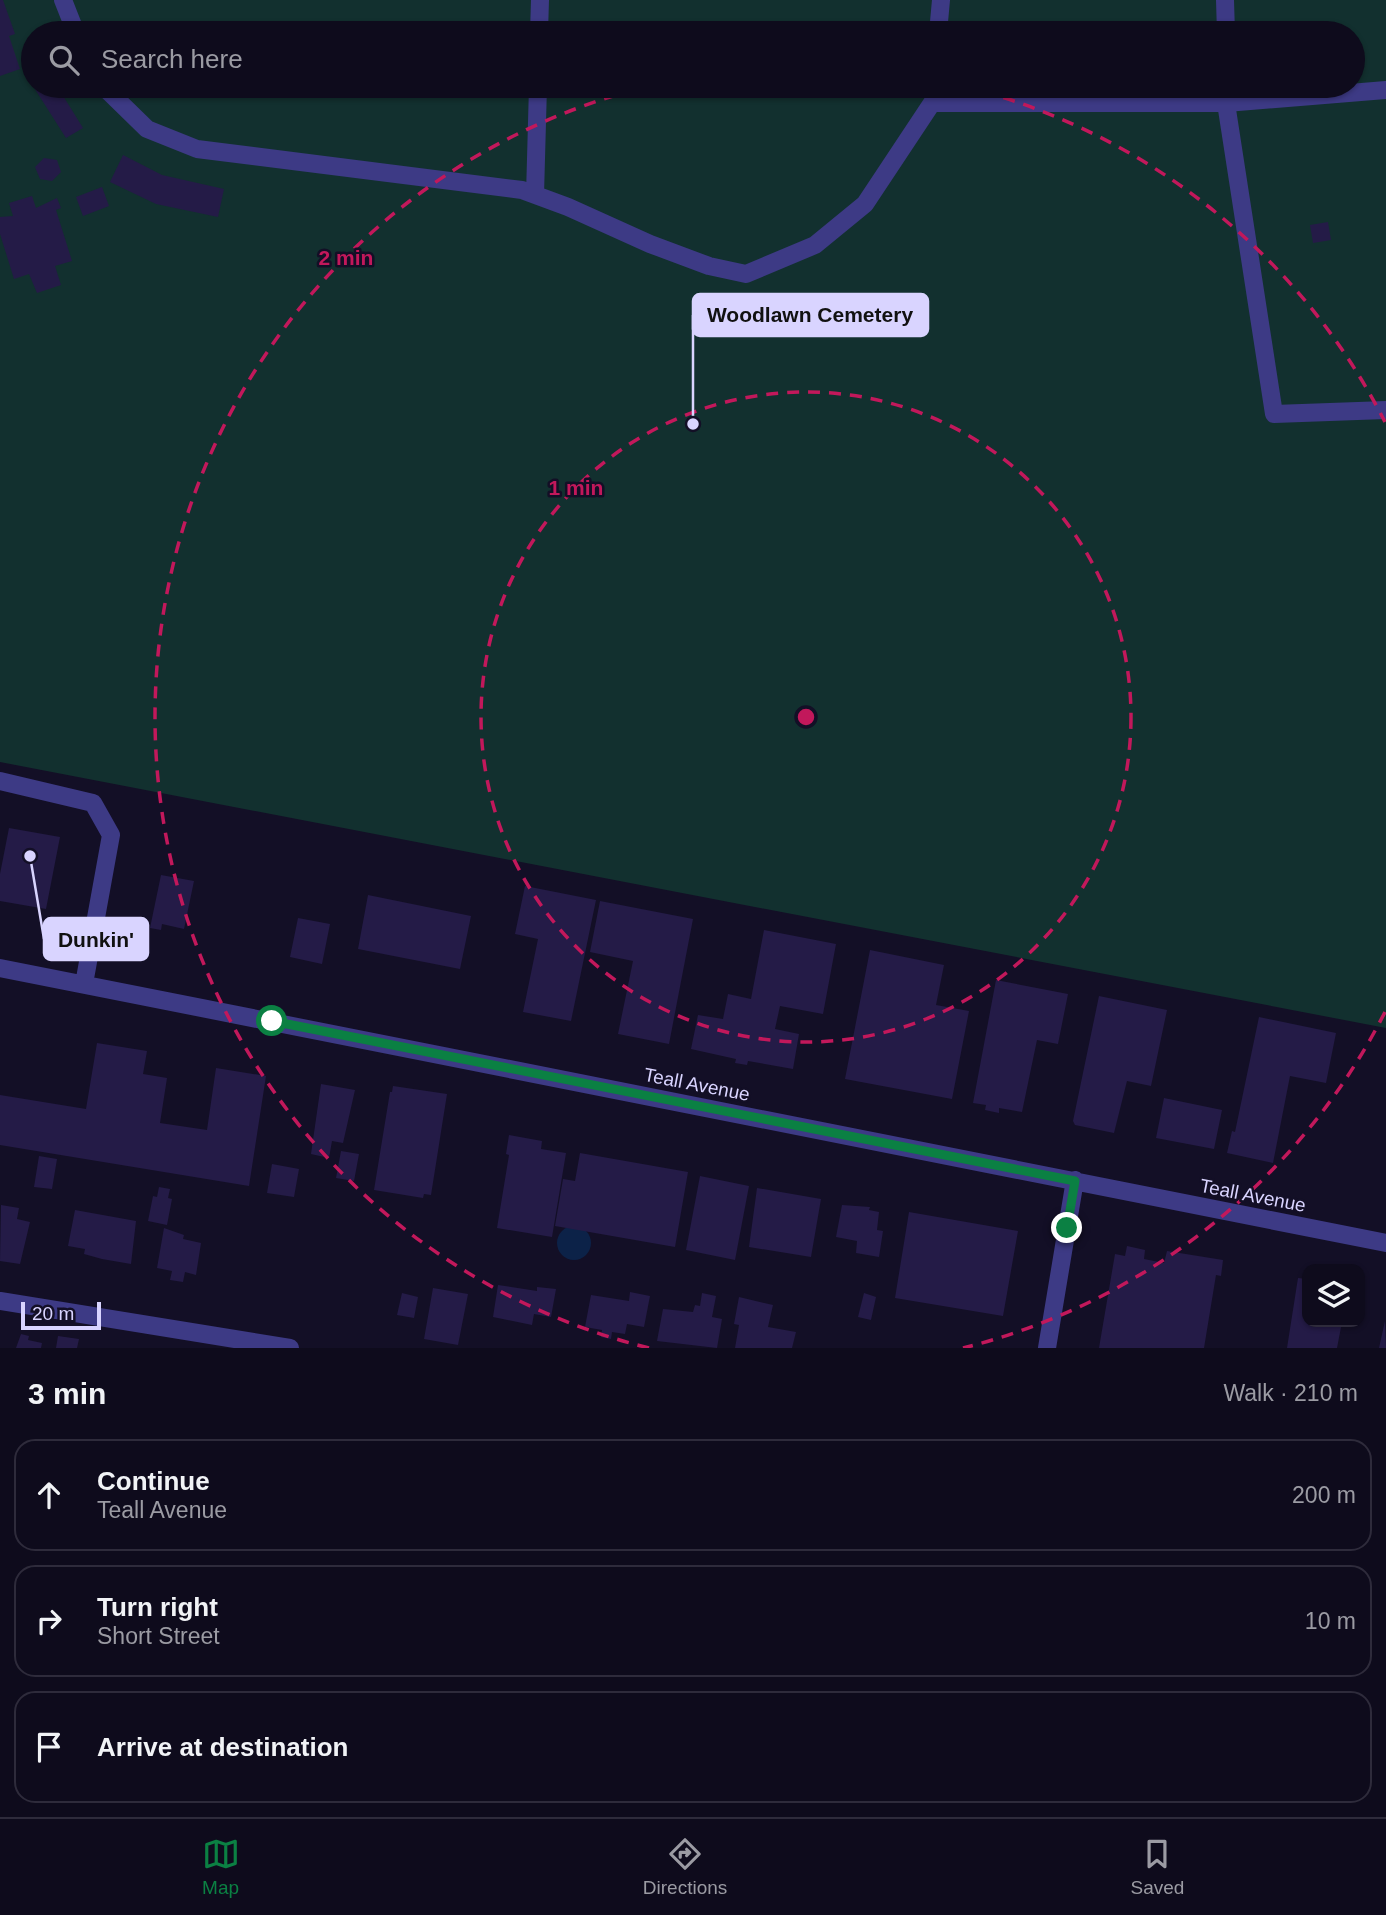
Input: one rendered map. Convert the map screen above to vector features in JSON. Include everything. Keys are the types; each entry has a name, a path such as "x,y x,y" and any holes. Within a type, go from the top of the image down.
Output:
{"street":[{"path":"63,0 71,21"},
{"path":"539,21 540,0"},
{"path":"939,21 941,0"},
{"path":"1225,0 1226,21"},
{"path":"1365,91 1386,90"},
{"path":"115,98 147,129 197,149 522,190 650,244 709,265 746,274 815,245 865,204 931,98"},
{"path":"535,195 538,98"},
{"path":"1227,98 1274,414 1386,410"},
{"path":"0,781 93,803 111,835 84,984"},
{"name":"Teall Avenue","path":"0,968 1386,1243"},
{"path":"1047,1348 1075,1181"},
{"path":"0,1301 290,1348"}],"green space":[{"path":"0,0 1386,0 1386,1028 0,762"}],"water":[{"path":"574,1226 586,1231 591,1243 586,1255 574,1260 562,1255 557,1243 562,1231"}],"building":[{"path":"0,0 3,0 15,34 9,36 20,69 0,76"},
{"path":"41,98 64,98 83,128 66,138"},
{"path":"123,155 162,175 224,189 218,217 156,204 110,182"},
{"path":"44,158 57,160 61,172 52,181 40,179 35,167"},
{"path":"102,187 109,206 83,216 76,197"},
{"path":"32,196 36,208 57,198 61,208 56,210 72,261 55,266 61,285 37,293 29,274 14,279 0,234 0,217 13,216 9,203"},
{"path":"1328,222 1331,240 1313,243 1310,225"},
{"path":"9,828 60,837 46,909 0,901 0,874"},
{"path":"161,875 194,881 184,929 162,924 161,930 150,928"},
{"path":"525,886 596,900 571,1021 523,1012 538,939 515,934"},
{"path":"368,895 471,916 460,969 358,949"},
{"path":"600,901 693,919 669,1044 618,1034 633,961 590,952"},
{"path":"298,918 330,924 322,964 290,957"},
{"path":"764,930 836,944 823,1014 780,1006 775,1029 799,1034 793,1069 748,1061 747,1065 735,1063 736,1059 691,1049 698,1015 723,1019 728,994 751,999"},
{"path":"870,950 944,965 936,1005 969,1011 952,1099 845,1079"},
{"path":"996,980 1068,994 1058,1044 1037,1040 1022,1112 999,1108 999,1113 985,1110 986,1105 973,1103"},
{"path":"1099,996 1167,1010 1151,1086 1127,1081 1114,1133 1075,1125 1073,1121"},
{"path":"1259,1017 1336,1033 1326,1083 1290,1076 1273,1163 1227,1153 1232,1131 1235,1132"},
{"path":"97,1043 147,1051 143,1074 167,1078 160,1123 207,1130 216,1068 266,1076 249,1186 0,1145 0,1095 86,1109"},
{"path":"321,1084 355,1090 343,1143 332,1141 329,1158 311,1154"},
{"path":"393,1086 447,1094 431,1195 424,1194 423,1198 374,1190"},
{"path":"1164,1098 1222,1110 1214,1149 1156,1138"},
{"path":"509,1135 542,1141 541,1149 566,1153 552,1237 497,1228 509,1155 506,1154"},
{"path":"341,1151 359,1154 354,1181 336,1178"},
{"path":"580,1153 688,1172 675,1247 555,1226 563,1179 575,1181"},
{"path":"39,1156 57,1159 52,1189 34,1187"},
{"path":"272,1164 299,1169 294,1197 267,1193"},
{"path":"700,1176 749,1186 735,1260 686,1250"},
{"path":"159,1187 170,1189 168,1198 172,1199 167,1225 148,1221 153,1196 157,1197"},
{"path":"757,1188 821,1199 811,1257 749,1247"},
{"path":"1,1205 19,1208 17,1219 30,1222 20,1264 0,1261"},
{"path":"842,1205 870,1207 869,1210 879,1212 877,1230 883,1231 879,1257 856,1253 857,1241 836,1237"},
{"path":"75,1210 136,1221 131,1264 84,1254 85,1249 68,1246"},
{"path":"909,1212 1018,1231 1003,1316 895,1298"},
{"path":"164,1228 184,1235 183,1239 201,1243 196,1275 185,1272 183,1282 170,1280 172,1271 157,1268"},
{"path":"1127,1246 1145,1250 1144,1259 1164,1263 1167,1251 1223,1260 1221,1276 1216,1275 1204,1348 1099,1348 1115,1254 1125,1256"},
{"path":"1298,1278 1302,1278 1302,1327 1341,1327 1337,1348 1287,1348"},
{"path":"498,1285 537,1291 537,1287 556,1289 551,1317 534,1314 532,1325 493,1317"},
{"path":"433,1288 468,1294 458,1345 424,1339"},
{"path":"630,1292 650,1296 644,1327 627,1324 625,1334 612,1332 611,1339 601,1337 602,1330 585,1327 591,1295 629,1301"},
{"path":"402,1293 418,1297 414,1318 397,1315"},
{"path":"702,1293 716,1296 712,1317 722,1319 717,1348 657,1341 663,1309 693,1312 695,1305 700,1306"},
{"path":"864,1293 876,1297 871,1320 858,1317"},
{"path":"739,1297 773,1305 768,1327 796,1332 792,1348 735,1348 739,1325 734,1324"},
{"path":"1385,1321 1386,1348 1379,1348"},
{"path":"21,1334 29,1336 28,1340 42,1343 41,1348 16,1348"},
{"path":"58,1336 79,1339 77,1348 56,1348"}],"place":[{"name":"Woodlawn Cemetery","path":"693,424"},
{"name":"Dunkin'","path":"30,856"}],"route":[{"path":"272,1021 1075,1181 1067,1228"}]}
